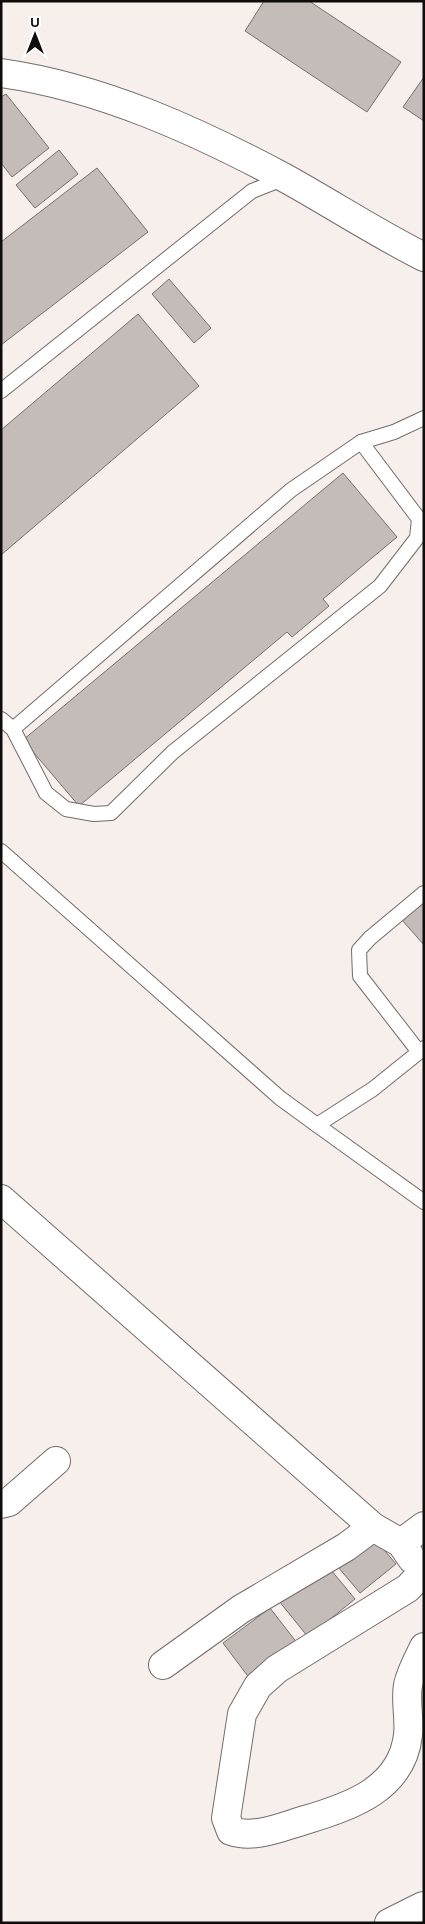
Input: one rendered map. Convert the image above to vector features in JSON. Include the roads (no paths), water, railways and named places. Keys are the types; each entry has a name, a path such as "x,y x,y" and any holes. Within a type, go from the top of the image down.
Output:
{"street":[{"path":"1,73 39,78 157,116 285,178 424,258"},
{"path":"1,1199 373,1527 401,1543 423,1576 408,1588 277,1669 258,1686 242,1714 236,1744 226,1818 231,1831 244,1835 262,1832 338,1810 377,1791 395,1773 405,1754 409,1734 408,1686 424,1647"},
{"path":"1,1504 9,1502 56,1461"},
{"path":"401,1543 424,1526"},
{"path":"163,1665 241,1609 346,1547 373,1527"},
{"path":"423,1923 424,1901"},
{"path":"389,1923 423,1906"}],"lane":[{"path":"1,391 252,191 285,178"},
{"path":"13,729 291,490 361,442 394,432 424,418"},
{"path":"1,719 13,729 46,793 66,809 94,814 111,813 173,752 380,586 417,538 419,519 361,442"},
{"path":"1,851 280,1098 424,1202"},
{"path":"316,1125 373,1089 421,1050 360,976 359,950 370,938 424,892"}]}
